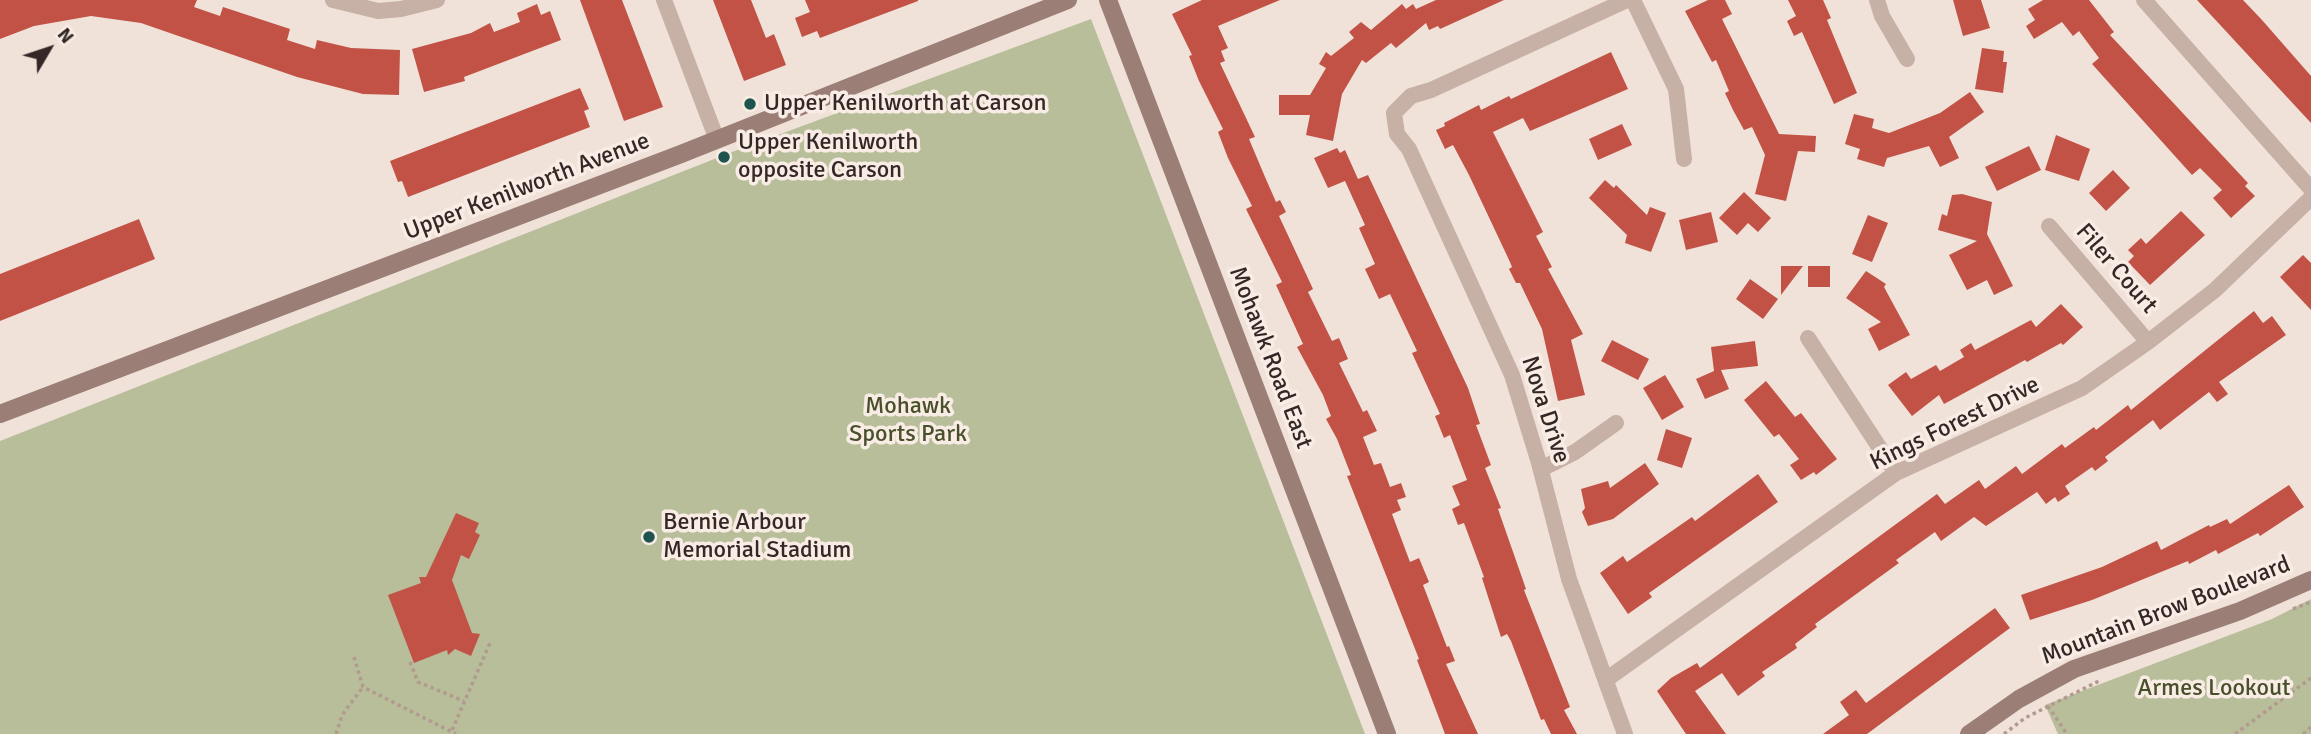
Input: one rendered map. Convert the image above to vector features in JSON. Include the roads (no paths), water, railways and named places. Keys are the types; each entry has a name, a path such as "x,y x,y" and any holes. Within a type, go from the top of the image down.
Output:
{"main road":[{"name":"Upper Kenilworth Avenue","path":"0,414 717,140 1068,0"},
{"name":"Mohawk Road East","path":"1108,0 1387,734"},
{"name":"Mountain Brow Boulevard","path":"1969,734 2019,699 2074,669 2240,611 2311,580"}],"street":[{"path":"333,0 378,11 401,9 437,0"},
{"path":"664,0 717,140"},
{"name":"Nova Drive","path":"1625,734 1569,579 1541,469 1512,375 1409,149 1397,134 1394,113 1411,96 1431,90 1626,0"},
{"path":"1633,0 1676,89 1684,159"},
{"path":"1877,0 1882,16 1907,59"},
{"path":"2144,0 2311,189"},
{"name":"Kings Forest Drive","path":"1607,679 1896,473 2082,388 2148,342 2215,289 2311,198"},
{"name":"Filer Court","path":"2049,226 2148,342"},
{"path":"1808,338 1896,473"},
{"path":"1541,469 1575,452 1616,423"}],"place":[{"name":"Upper Kenilworth at Carson","path":"750,104"},
{"name":"Upper Kenilworth opposite Carson","path":"724,157"},
{"name":"Bernie Arbour Memorial Stadium","path":"649,537"}],"park label":[{"name":"Mohawk Sports Park","path":"908,421"},
{"name":"Armes Lookout","path":"2214,689"}]}
